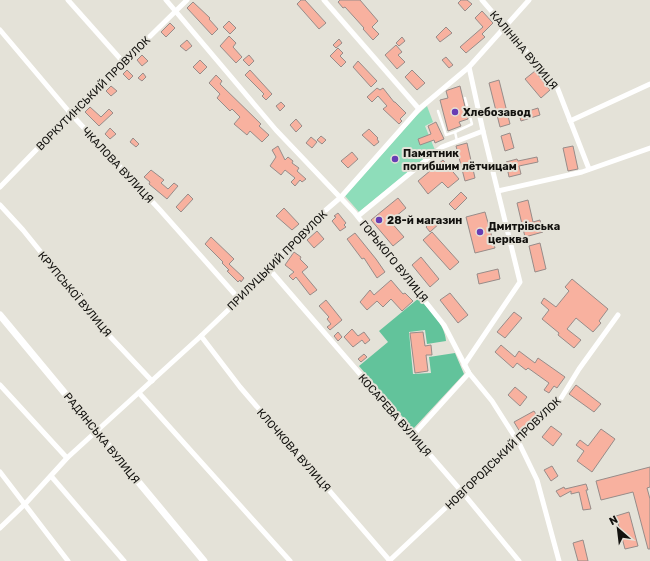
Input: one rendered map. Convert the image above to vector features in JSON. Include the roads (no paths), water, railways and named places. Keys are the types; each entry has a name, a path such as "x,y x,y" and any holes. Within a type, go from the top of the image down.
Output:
{"main road":[{"name":"РАДЯНСЬКА ВУЛИЦЯ","path":"0,315 204,561"}],"street":[{"path":"68,0 124,62"},
{"name":"ГОРЬКОГО ВУЛИЦЯ","path":"166,0 276,130 358,216 444,325 469,373 492,401 518,441 537,480 559,561"},
{"name":"ВОРКУТИНСЬКИЙ ПРОВУЛОК","path":"0,187 71,114 187,0"},
{"path":"324,0 419,109"},
{"name":"КАЛІНІНА ВУЛИЦЯ","path":"482,0 557,87 589,169"},
{"name":"ПРИЛУЦЬКИЙ ПРОВУЛОК","path":"1,526 25,504 67,458 201,336 270,270 279,256 312,222 341,197 419,109 469,67 529,0"},
{"name":"ЧКАЛОВА ВУЛИЦЯ","path":"0,30 71,114 160,210 239,299"},
{"path":"464,365 520,282 469,67"},
{"path":"570,121 650,84"},
{"path":"358,216 442,147 483,131"},
{"path":"498,191 589,169 650,148"},
{"name":"КРУПСЬКОЇ ВУЛИЦЯ","path":"0,205 23,230 104,329 152,381"},
{"name":"КОСАРЕВА ВУЛИЦЯ","path":"270,270 463,493 519,561"},
{"name":"НОВГОРОДСЬКИЙ ПРОВУЛОК","path":"389,561 463,493 560,400 579,369 618,315"},
{"name":"КЛОЧКОВА ВУЛИЦЯ","path":"201,336 240,388 389,561"},
{"path":"413,435 469,373"},
{"path":"0,384 67,458"},
{"path":"139,393 290,561"},
{"path":"0,472 66,561"},
{"path":"51,476 124,561"}],"lane":[{"path":"438,111 446,135 472,124 465,98"},
{"path":"455,132 458,141"}],"place":[{"name":"Хлебозавод","path":"455,112"},
{"name":"Памятник погибшим лётчицам","path":"395,159"},
{"name":"28-й магазин","path":"379,220"},
{"name":"Дмитрівська церква","path":"480,232"}]}
